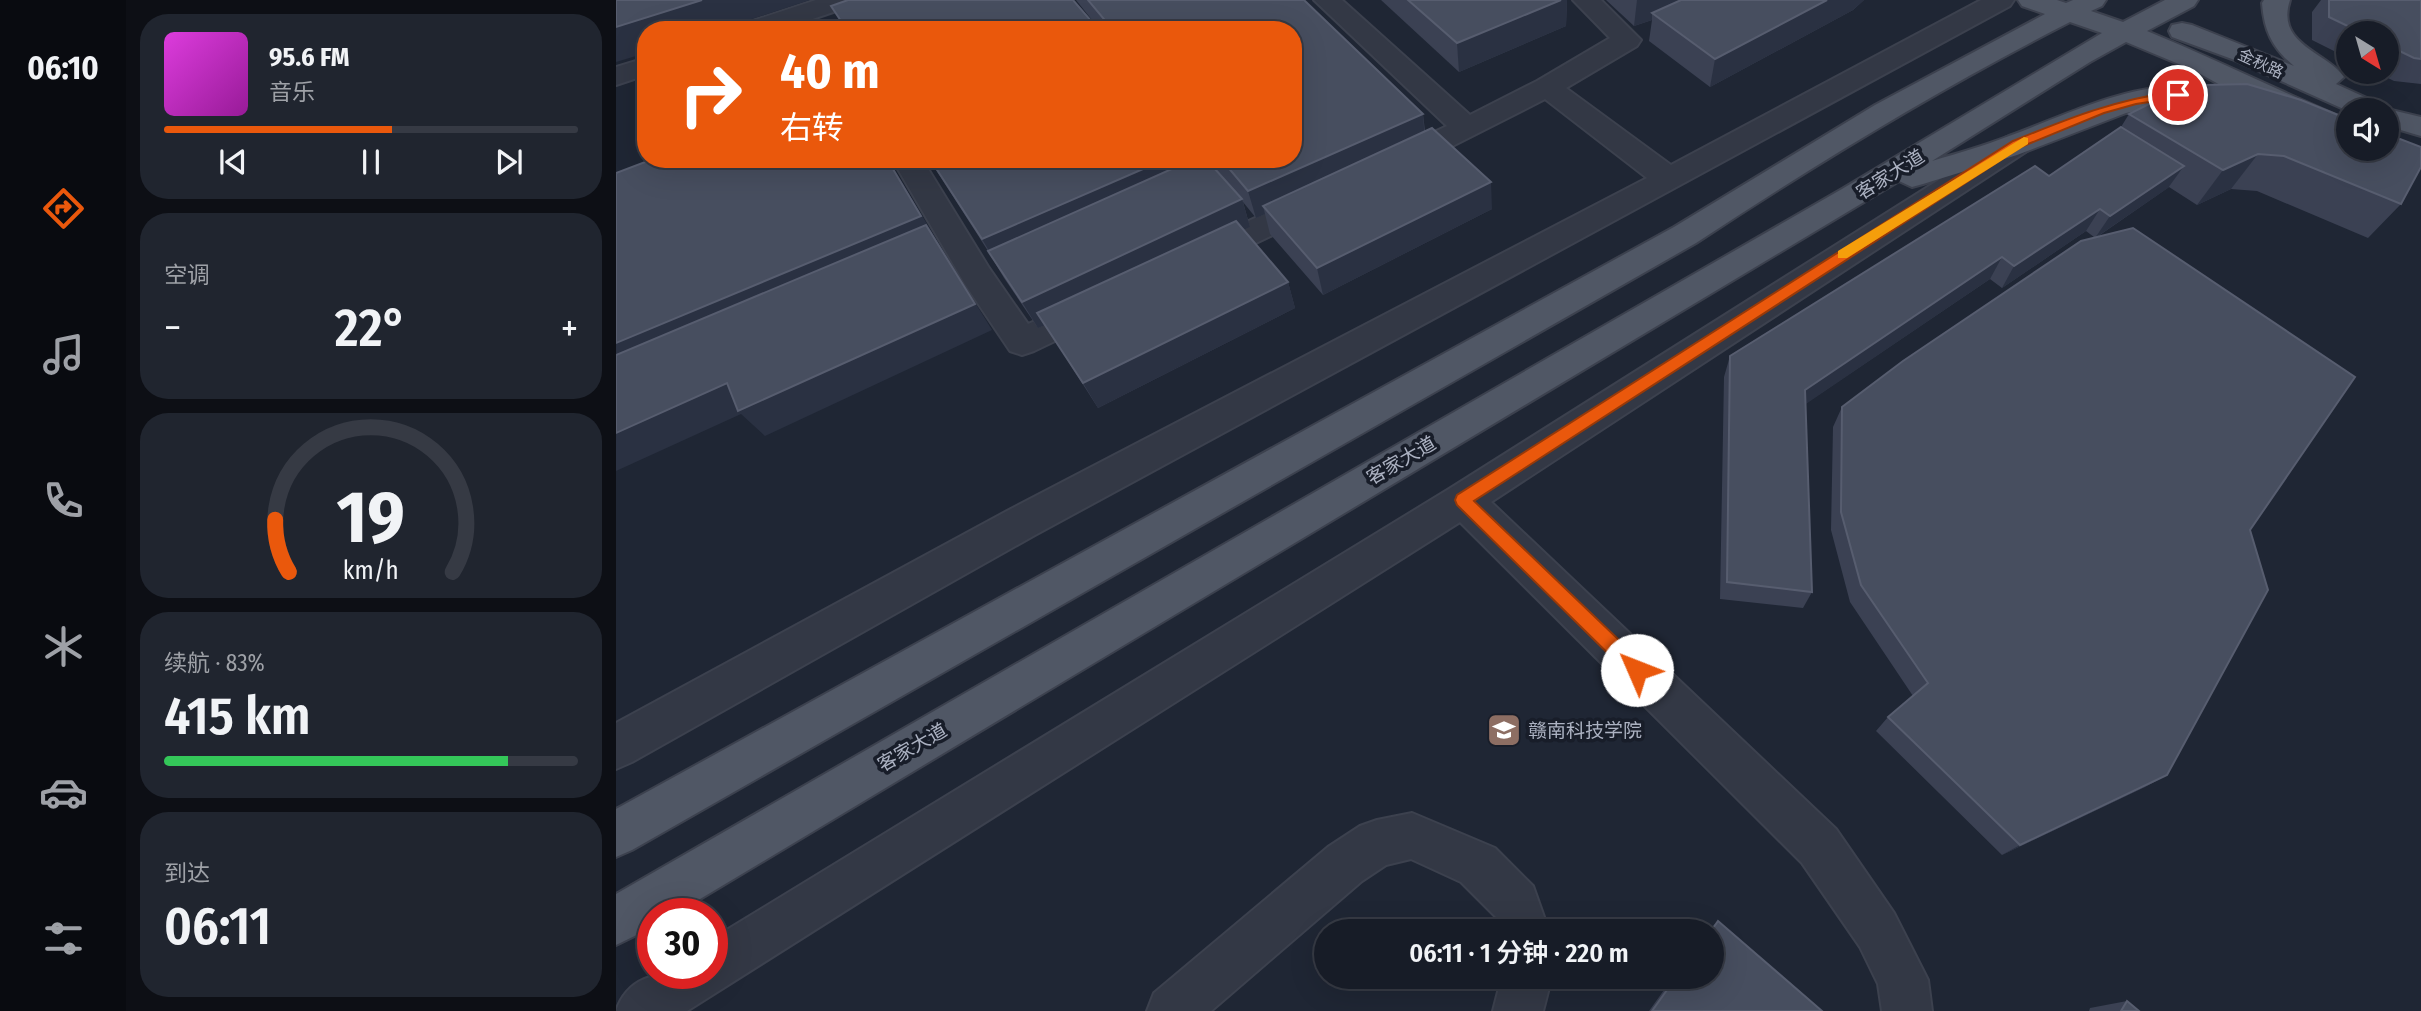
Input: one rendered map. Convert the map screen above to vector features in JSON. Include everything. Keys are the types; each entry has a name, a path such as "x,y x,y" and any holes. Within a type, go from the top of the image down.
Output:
{"main road":[{"path":"2031,0 2086,3 2138,26"},
{"name":"客家大道","path":"616,921 1853,196 2080,56 2185,0"},
{"path":"2277,0 2278,30 2288,44 2303,60 2364,98"},
{"path":"616,834 1685,235 1789,166 2086,3"},
{"name":"金秋路","path":"2138,26 2242,53 2343,98"},
{"name":"金秋路","path":"2138,26 2245,87 2336,125"},
{"path":"1853,196 2017,144 2100,110 2135,101 2178,95 2212,96 2336,127"}],"street":[{"path":"816,20 842,0"},
{"path":"1170,271 1467,128 1638,35 1586,0"},
{"path":"616,747 1021,523 2001,0"},
{"path":"1330,1 1467,128"},
{"path":"616,76 637,69"},
{"path":"1546,87 1668,178"},
{"path":"728,957 1462,500 2017,144"},
{"path":"912,168 976,276 1021,342 1121,295"},
{"path":"1462,500 1819,846 1882,940 1903,980 1907,1011"},
{"path":"1172,1011 1346,864 1377,843 1412,836 1478,864 1516,904 1521,919"},
{"path":"641,1011 676,989"},
{"path":"1518,1011 1524,989"}],"building":[{"path":"616,0 702,0 616,27"},
{"path":"848,0 1073,0 1091,21 841,21 831,6"},
{"path":"1088,0 1304,0 1423,114 1302,167 1302,21 1106,21"},
{"path":"1408,0 1561,0 1457,43"},
{"path":"1681,0 1827,0 1715,59 1652,13"},
{"path":"2329,0 2421,0 2421,59 2399,51 2399,21 2337,21 2329,17"},
{"path":"2247,84 2301,100 2336,114 2336,161 2399,161 2399,139 2421,147 2421,167 2401,204 2284,156 2258,154 2223,170 2129,114 2165,96 2206,85"},
{"path":"2121,127 2184,166 2110,216 2100,209 2014,266 2002,257 1805,390 1812,592 1727,582 1730,356 2035,166 2049,176"},
{"path":"1432,128 1491,182 1317,268 1263,206"},
{"path":"637,165 637,168 892,168 921,216 616,343 616,173"},
{"path":"936,168 1145,168 982,239"},
{"path":"1174,168 1214,168 1242,199 1022,302 988,251"},
{"path":"1229,168 1300,168 1248,191"},
{"path":"1236,221 1288,282 1083,383 1037,313"},
{"path":"926,225 975,304 738,411 727,383 616,433 616,355"},
{"path":"2133,228 2355,377 2250,530 2268,590 2167,775 2020,845 1888,717 1928,683 1861,585 1841,512 1842,407 1903,361 2081,241"},
{"path":"1724,926 1822,1011 1652,1011 1668,989 1724,989"},
{"path":"2127,1001 2139,1011 2121,1011"}],"slow traffic":[{"path":"1843,255 2024,141"}],"place":[{"name":"赣南科技学院","path":"1504,730"}],"route":[{"path":"1637,670 1462,500 2017,144 2100,110 2135,101 2178,95"}]}
